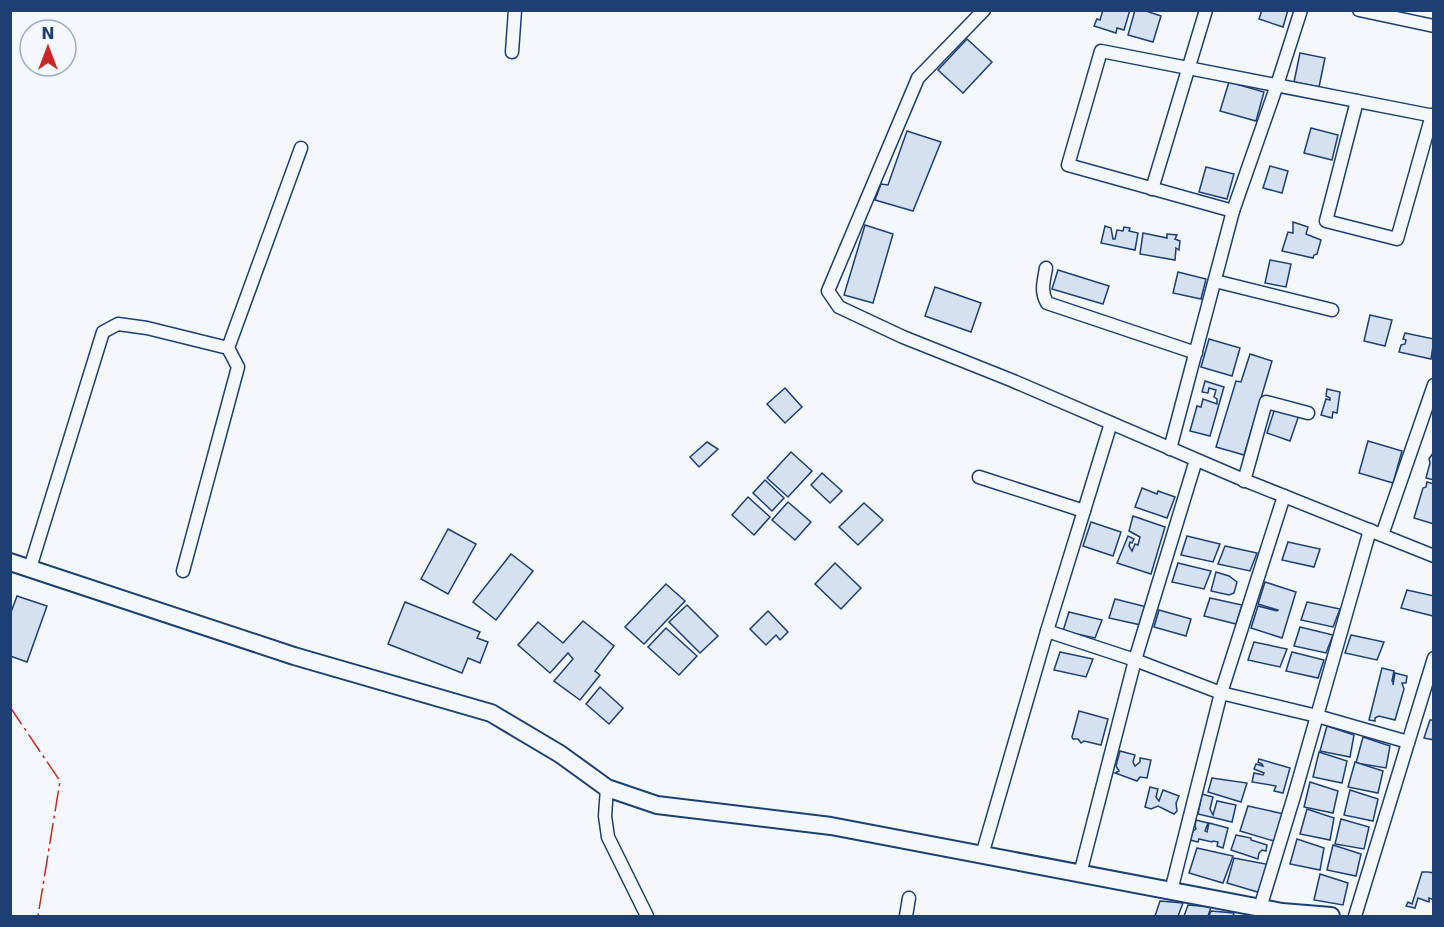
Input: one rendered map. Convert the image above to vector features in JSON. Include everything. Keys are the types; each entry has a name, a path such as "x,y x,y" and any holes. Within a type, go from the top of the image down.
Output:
{"street":[{"path":"512,52 515,10"},
{"path":"984,10 918,78 828,291 839,307 903,338 1011,380 1244,481 1434,556"},
{"path":"1152,189 1206,10"},
{"path":"1170,449 1233,211 1301,10"},
{"path":"1359,10 1434,26"},
{"path":"1233,211 1068,165 1101,51 1277,85 1433,116 1397,239 1326,221 1357,101"},
{"path":"183,571 238,367 228,348 301,148"},
{"path":"1047,268 1042,287 1043,297 1047,303 1196,353"},
{"path":"1215,281 1332,310"},
{"path":"30,568 103,332 118,324 147,328 228,348"},
{"path":"1382,535 1430,409 1434,385"},
{"path":"1244,481 1266,402 1308,413"},
{"path":"982,855 1047,631 1111,423"},
{"path":"1080,874 1135,660 1196,460"},
{"path":"979,477 1084,511"},
{"path":"1171,891 1221,693 1284,496"},
{"path":"1260,908 1370,530"},
{"path":"11,565 30,568 294,656 491,713 560,754 607,788 657,805 831,826 1282,912 1331,916"},
{"path":"1047,631 1135,660 1221,693 1408,742"},
{"path":"1355,916 1434,658"},
{"path":"607,788 605,816 608,837 647,916"},
{"path":"906,916 909,898"}],"building":[{"path":"1103,10 1130,10 1124,30 1117,28 1116,33 1094,26 1097,19 1100,20"},
{"path":"1135,10 1161,16 1153,42 1128,35"},
{"path":"1262,10 1288,10 1283,27 1259,19"},
{"path":"967,39 992,62 963,93 938,70"},
{"path":"1300,53 1325,58 1319,87 1294,82"},
{"path":"1229,82 1264,92 1256,121 1220,111"},
{"path":"1311,128 1338,135 1332,160 1304,153"},
{"path":"907,131 941,142 913,211 875,200 881,184 888,185"},
{"path":"1270,166 1288,171 1282,193 1263,188"},
{"path":"1206,167 1234,174 1227,199 1199,192"},
{"path":"1293,222 1308,227 1306,234 1321,240 1317,254 1313,258 1282,251 1288,232 1293,233"},
{"path":"865,225 893,234 873,303 844,295"},
{"path":"1105,226 1111,228 1113,239 1115,239 1117,230 1123,231 1124,227 1138,233 1135,250 1101,243"},
{"path":"1143,233 1167,238 1167,234 1177,235 1175,239 1180,241 1179,250 1176,248 1175,260 1140,254"},
{"path":"1270,260 1291,264 1286,287 1265,283"},
{"path":"1058,270 1109,286 1103,304 1052,289"},
{"path":"1178,272 1206,279 1201,299 1173,293"},
{"path":"935,287 981,303 971,332 925,316"},
{"path":"1370,315 1392,320 1385,346 1364,341"},
{"path":"1405,333 1434,339 1431,359 1399,352 1401,345 1405,344 1406,340 1403,339"},
{"path":"1209,339 1240,348 1232,376 1201,367"},
{"path":"1250,354 1272,361 1244,455 1216,447 1236,381 1241,382"},
{"path":"1205,381 1224,387 1210,436 1190,431 1197,406 1201,407 1203,399 1217,404 1217,399 1214,397 1216,390 1209,388 1208,393 1202,392"},
{"path":"785,388 802,407 785,423 767,404"},
{"path":"1327,389 1340,392 1337,413 1333,412 1332,418 1321,415 1326,399 1330,400 1326,396"},
{"path":"1275,408 1299,415 1290,441 1267,433"},
{"path":"1368,441 1402,451 1393,483 1359,473"},
{"path":"707,442 718,449 699,467 690,457"},
{"path":"791,452 812,471 788,497 767,478"},
{"path":"1433,453 1434,480 1426,478 1429,459"},
{"path":"822,473 842,491 830,503 811,485"},
{"path":"765,480 784,498 772,511 753,493"},
{"path":"1427,482 1434,484 1434,524 1414,518"},
{"path":"1142,488 1157,494 1158,491 1175,497 1167,518 1135,507"},
{"path":"748,497 770,517 754,535 732,515"},
{"path":"788,502 811,522 795,540 772,520"},
{"path":"864,503 883,520 858,545 839,527"},
{"path":"1133,516 1165,527 1151,574 1117,563 1128,536 1134,539 1129,546 1132,551 1135,544 1138,545 1140,537 1129,531"},
{"path":"1091,522 1121,532 1113,556 1083,546"},
{"path":"448,529 476,544 448,594 421,579"},
{"path":"1187,536 1220,544 1213,562 1181,555"},
{"path":"1288,542 1320,549 1314,567 1282,560"},
{"path":"1225,546 1257,553 1250,571 1218,564"},
{"path":"511,554 533,571 496,620 473,602"},
{"path":"835,563 861,588 841,609 815,584"},
{"path":"1178,563 1211,571 1204,589 1172,582"},
{"path":"1216,572 1229,576 1237,582 1234,593 1229,595 1211,591"},
{"path":"1265,582 1296,592 1282,638 1251,628 1258,606 1278,610 1258,604"},
{"path":"666,584 685,601 644,644 625,627"},
{"path":"1407,590 1434,596 1433,616 1401,608"},
{"path":"17,596 47,606 27,662 10,656 10,615"},
{"path":"1210,598 1242,605 1236,624 1204,616"},
{"path":"1115,599 1147,607 1141,625 1109,618"},
{"path":"405,602 480,632 477,638 488,642 480,663 468,658 462,673 388,644"},
{"path":"1307,602 1340,609 1333,627 1301,620"},
{"path":"687,605 718,636 700,653 669,622"},
{"path":"1159,610 1191,619 1186,636 1154,627"},
{"path":"768,611 788,632 780,640 776,635 766,645 750,629"},
{"path":"1069,612 1102,620 1095,638 1063,631"},
{"path":"583,621 614,646 595,671 600,675 580,700 554,681 573,659 568,653 550,673 518,645 538,622 563,643"},
{"path":"1300,627 1333,635 1326,653 1294,646"},
{"path":"666,628 697,656 679,675 648,647"},
{"path":"1351,635 1384,642 1377,660 1345,653"},
{"path":"1254,642 1287,649 1280,667 1248,660"},
{"path":"1060,652 1093,659 1086,677 1054,670"},
{"path":"1292,652 1324,660 1318,678 1286,671"},
{"path":"1382,668 1394,671 1393,685 1395,673 1407,676 1406,683 1402,683 1404,689 1395,720 1379,716 1375,718 1375,721 1369,720"},
{"path":"600,687 623,708 609,724 586,704"},
{"path":"1079,711 1108,719 1101,745 1084,741 1081,743 1078,739 1073,739"},
{"path":"1430,720 1434,720 1434,740 1424,738"},
{"path":"1327,726 1354,735 1350,757 1320,751"},
{"path":"1363,737 1390,746 1386,768 1356,763"},
{"path":"1120,751 1135,755 1133,762 1135,766 1140,762 1140,758 1151,760 1147,778 1140,777 1137,781 1115,773 1119,771 1116,766"},
{"path":"1319,752 1347,761 1342,783 1313,777"},
{"path":"1259,759 1290,768 1283,793 1274,791 1276,786 1252,782 1254,773 1263,775 1264,773 1254,769 1256,764 1263,766 1258,762"},
{"path":"1355,762 1383,771 1378,793 1348,787"},
{"path":"1212,778 1247,783 1241,802 1208,792"},
{"path":"1310,782 1338,791 1333,813 1304,807"},
{"path":"1150,787 1158,789 1156,797 1159,801 1163,790 1179,796 1176,803 1177,811 1174,814 1158,806 1151,809 1145,807"},
{"path":"1350,790 1378,799 1373,821 1344,815"},
{"path":"1202,794 1213,797 1210,809 1213,815 1217,801 1236,805 1232,822 1198,814"},
{"path":"1248,806 1284,814 1274,841 1240,831"},
{"path":"1307,809 1334,818 1330,840 1300,834"},
{"path":"1341,819 1369,827 1364,849 1335,844"},
{"path":"1196,820 1208,823 1205,831 1207,832 1209,823 1228,828 1223,848 1217,846 1218,842 1190,840 1196,829"},
{"path":"1236,835 1267,845 1266,851 1262,850 1259,853 1258,859 1231,850"},
{"path":"1297,839 1324,848 1320,870 1290,864"},
{"path":"1333,845 1361,854 1356,876 1327,870"},
{"path":"1197,848 1233,856 1223,883 1189,873"},
{"path":"1234,858 1271,865 1261,893 1227,883"},
{"path":"1422,872 1434,873 1434,900 1429,898 1429,902 1418,898 1415,908 1406,906 1408,902 1412,904"},
{"path":"1320,874 1348,883 1343,905 1314,900"},
{"path":"1160,901 1183,903 1178,916 1155,916"},
{"path":"1188,905 1211,907 1208,916 1184,916"},
{"path":"1211,911 1234,913 1233,916 1209,916"}],"power":[{"path":"10,707 60,781 38,916"}]}
